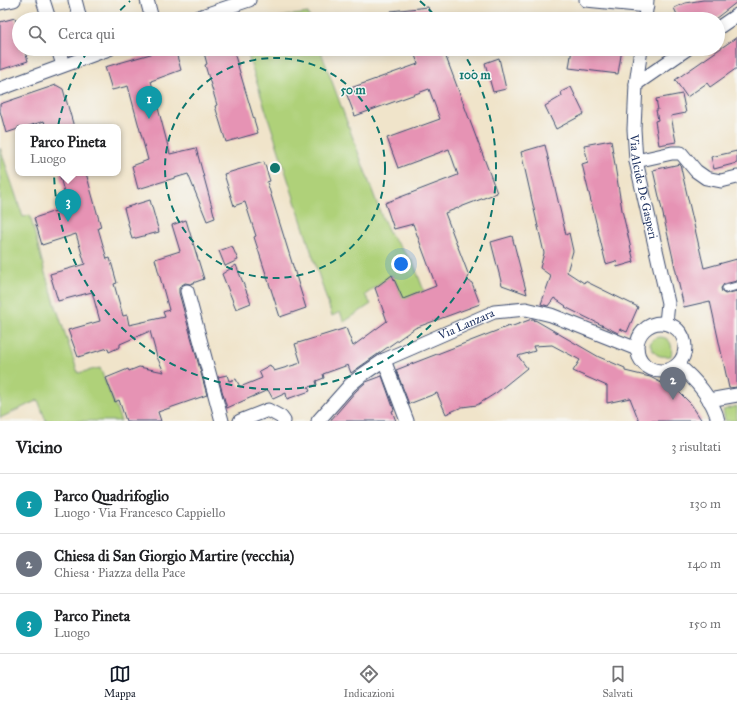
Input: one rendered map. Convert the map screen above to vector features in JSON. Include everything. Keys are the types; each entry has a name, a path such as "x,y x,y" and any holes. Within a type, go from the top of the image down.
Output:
{"street":[{"path":"0,3 14,0"},
{"path":"44,0 47,12"},
{"path":"75,0 78,12"},
{"path":"147,0 150,12"},
{"path":"214,12 249,0"},
{"path":"586,0 647,3"},
{"path":"725,23 737,15"},
{"path":"60,56 63,65"},
{"path":"0,88 63,65 82,56"},
{"name":"Via Alcide De Gasperi","path":"640,56 636,84 634,129 636,161 668,303 666,324"},
{"path":"636,84 677,56"},
{"path":"636,161 672,153 681,153 696,171 706,178 721,180 737,177"},
{"path":"187,291 222,421"},
{"name":"Via Lanzara","path":"318,421 350,385 384,360 494,312 526,310 551,316 637,349"},
{"path":"658,323 666,324 676,328 683,336 686,346 684,356 678,365 666,371 653,370 642,362 637,349 638,340 642,332 649,326 658,323"},
{"path":"384,360 407,421"},
{"path":"678,365 691,376 709,400 717,415 718,421"},
{"path":"709,400 737,395"},
{"path":"240,421 268,410 281,417 284,421"}],"lane":[{"path":"726,288 737,286"}],"green space":[{"path":"248,56 323,56 382,217 391,236 413,262 424,291 403,299 392,275 365,295 371,304 344,322 340,312 332,316"},
{"path":"0,148 23,217 30,215 45,273 78,373 100,368 121,421 46,421 38,400 0,418"},
{"path":"659,337 669,340 672,349 671,356 660,356 655,353 650,344 653,339"},
{"path":"737,406 737,421 725,421 723,410"}],"building":[{"path":"703,0 737,0 737,2 724,12 676,12 674,8 685,3"},
{"path":"428,7 430,12 391,12"},
{"path":"12,19 12,56 26,56 28,61 0,70 0,22"},
{"path":"737,37 737,68 710,87 707,83 687,97 675,80 710,56 725,56 725,45"},
{"path":"144,56 177,56 181,70 151,81 170,154 196,148 215,218 207,221 188,174 138,189 132,166 148,160 128,86 112,90 105,67"},
{"path":"205,56 235,56 258,133 226,142 205,65 207,64"},
{"path":"415,56 446,56 497,193 445,213 469,276 467,280 472,283 480,304 415,328 351,373 348,365 323,374 324,378 316,381 317,385 308,387 310,391 287,399 286,393 273,399 268,390 227,408 218,377 227,375 229,381 236,379 240,387 262,378 259,371 270,365 274,371 301,363 295,344 346,328 353,346 387,321 375,288 392,275 403,299 436,286 413,224 394,229 385,203 458,175 449,149 398,168 387,138 440,119 429,89 355,116 345,90 418,64"},
{"path":"571,56 621,56 618,74 569,68"},
{"path":"499,58 506,89 493,92 485,63"},
{"path":"56,85 63,89 73,124 45,124 44,121 35,124 15,124 15,130 6,133 0,111 0,104"},
{"path":"571,87 584,114 556,129 545,106 562,96 561,92"},
{"path":"682,94 686,113 671,116 676,142 659,145 655,121 658,120 656,99"},
{"path":"611,140 622,210 634,262 617,267 616,261 606,264 582,164 588,162 584,145"},
{"path":"545,145 566,235 569,233 573,251 567,272 584,283 585,281 638,307 627,332 620,329 618,333 565,307 566,306 554,298 548,306 541,304 551,276 540,268 544,253 521,152"},
{"path":"737,151 737,163 714,169 711,157"},
{"path":"264,162 270,181 267,182 306,308 280,317 254,237 256,236 245,202 234,206 224,174"},
{"path":"680,164 704,268 737,259 737,281 724,284 721,288 722,292 725,294 737,291 737,387 729,388 710,301 684,307 653,170"},
{"path":"60,176 87,176 101,227 98,228 107,259 110,258 117,283 114,284 123,316 127,315 129,325 165,317 163,312 169,310 155,259 180,251 172,225 186,220 204,279 190,284 185,283 179,287 179,293 207,395 158,412 161,421 126,421 119,400 115,402 106,378 128,369 129,371 139,367 164,372 157,357 150,331 120,344 120,347 109,352 108,348 78,357 68,330 100,321 92,292 58,301 50,274 85,264 76,234 42,245 34,218 68,207"},
{"path":"150,200 159,232 132,239 124,208"},
{"path":"512,236 527,294 502,285 491,242"},
{"path":"232,246 238,260 225,266 219,251"},
{"path":"236,265 251,303 236,309 222,274"},
{"path":"532,319 599,357 625,368 625,371 650,377 679,392 691,404 702,421 639,421 630,398 607,403 607,386 573,371 580,360 552,345 533,346 535,351 518,356 527,368 496,393 477,405 462,407 446,414 437,393 409,404 396,370 509,326 510,327"},
{"path":"382,376 394,410 392,411 396,421 330,421 356,391 366,382"}],"place":[{"name":"Parco Quadrifoglio","path":"149,119"},
{"name":"Parco Pineta","path":"68,222"},
{"name":"Chiesa di San Giorgio Martire (vecchia)","path":"673,400"}]}
